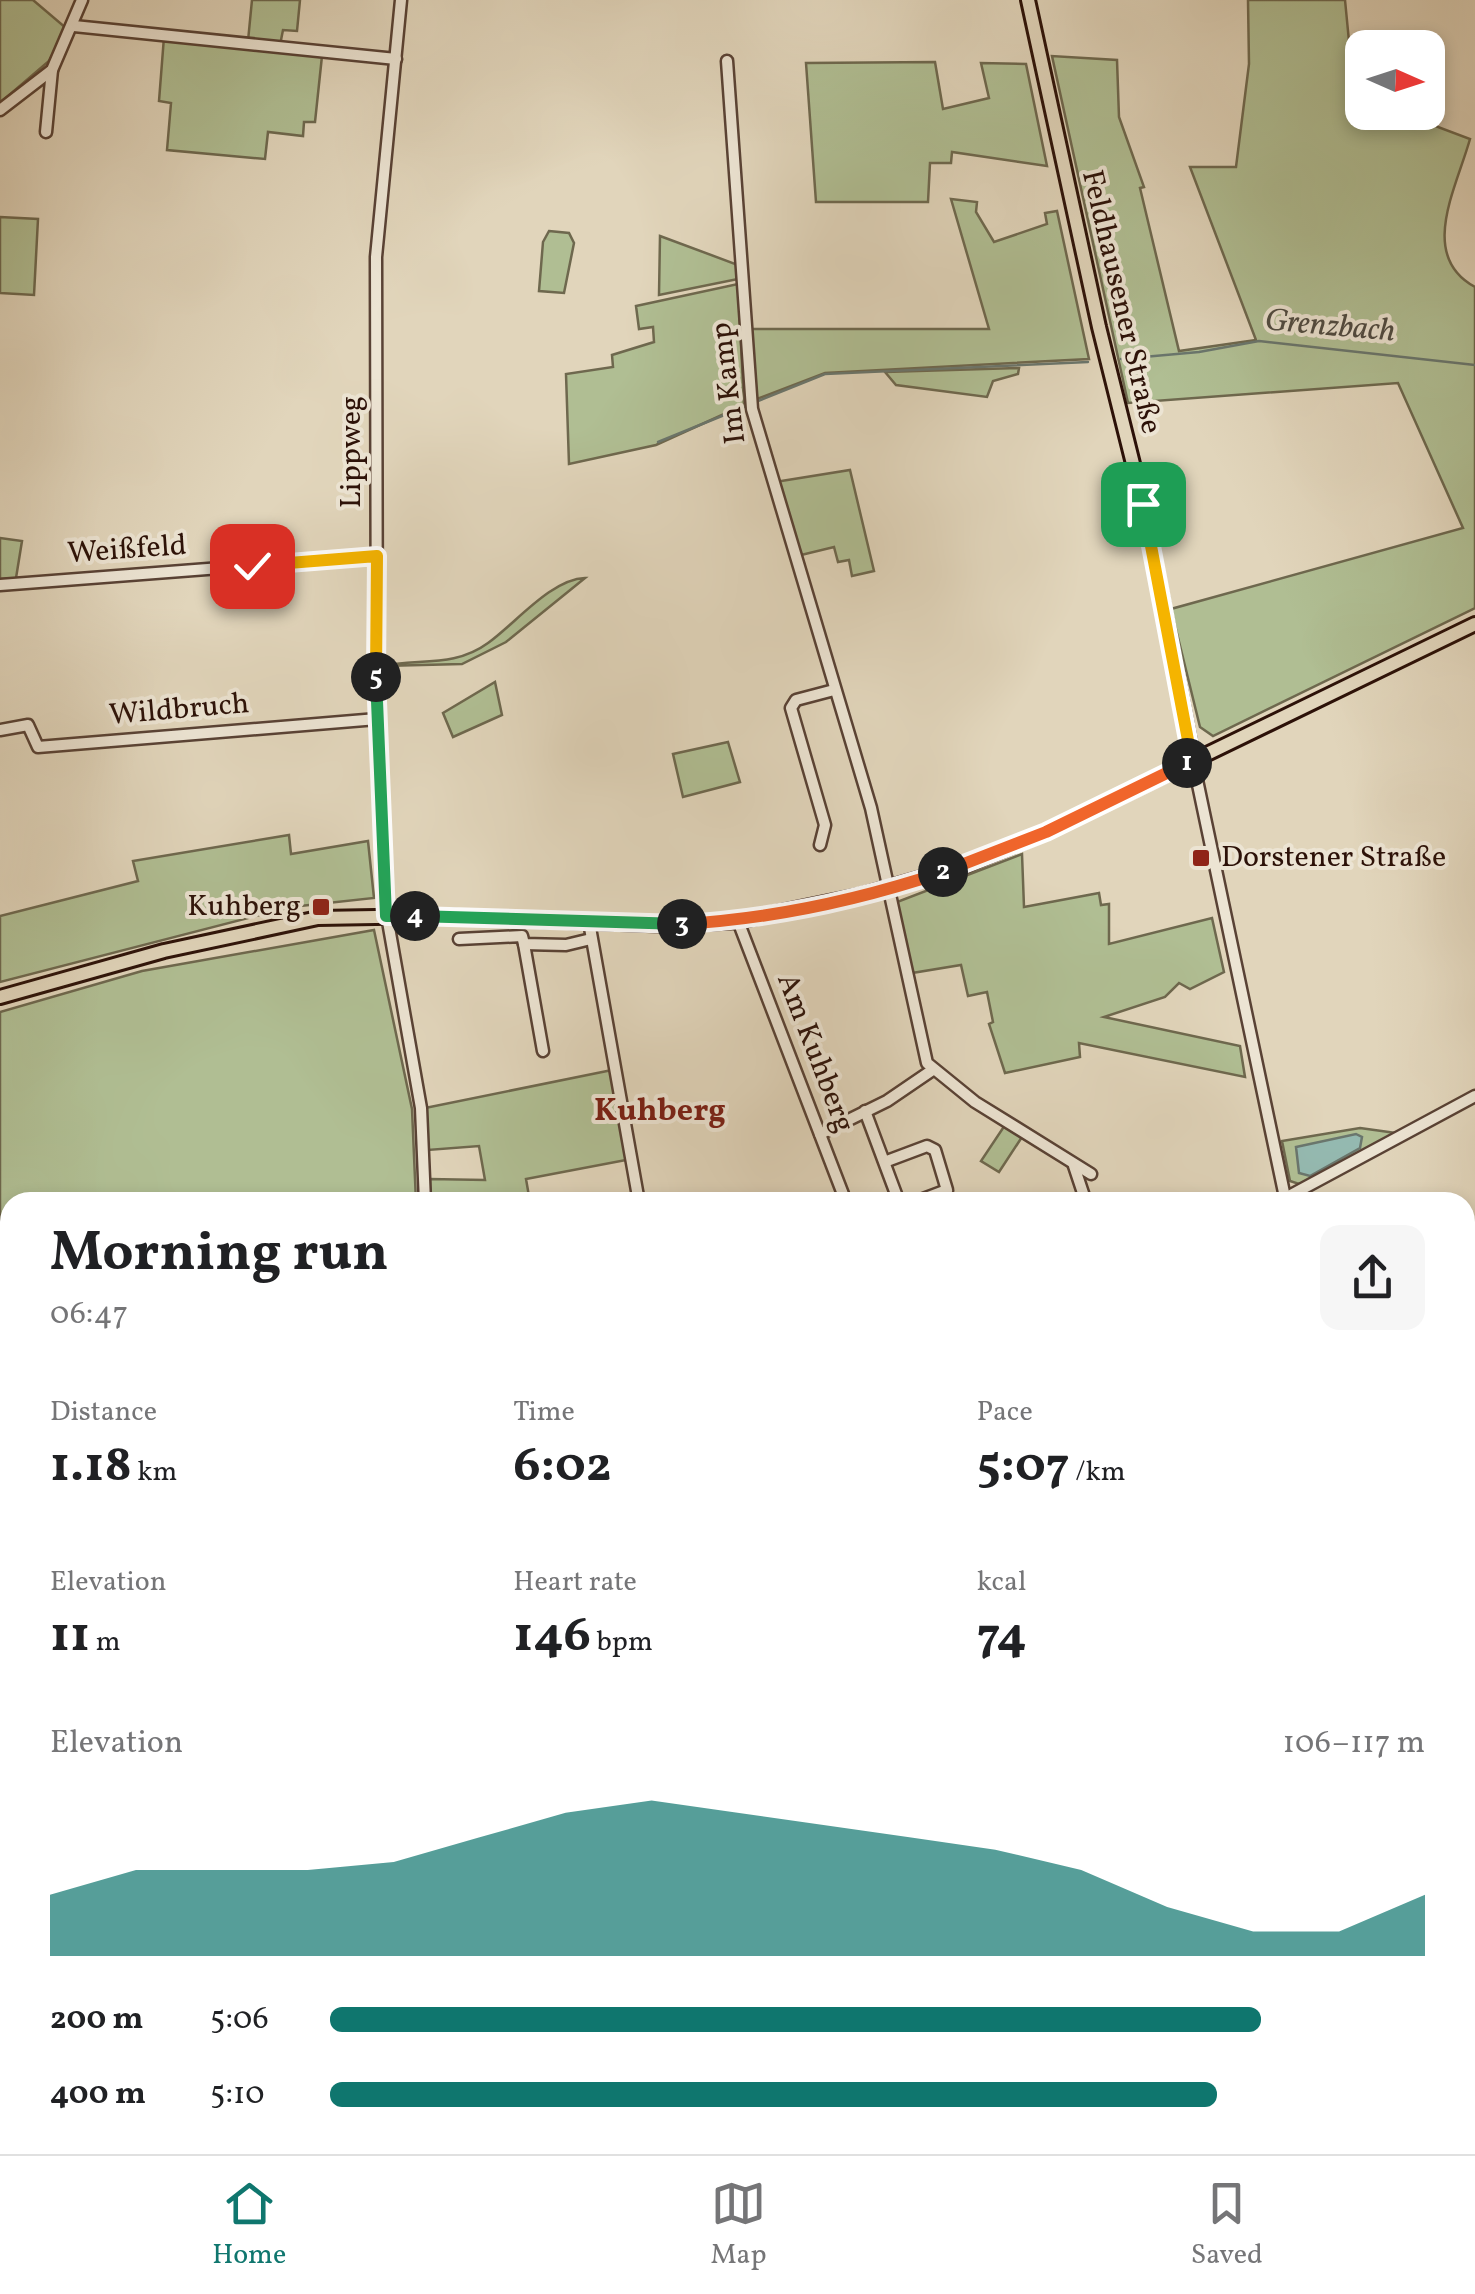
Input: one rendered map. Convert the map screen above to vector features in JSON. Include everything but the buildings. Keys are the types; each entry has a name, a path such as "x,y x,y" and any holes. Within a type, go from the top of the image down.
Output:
{"main road":[{"name":"Feldhausener Straße","path":"1028,0 1099,327 1143,504 1192,761"},
{"path":"0,997 242,932 318,918 386,916 672,925 738,921 888,888 1046,832 1475,624"}],"street":[{"path":"46,132 52,70 82,0"},
{"name":"Lippweg","path":"401,0 376,257 377,719 386,916 421,1108 425,1192"},
{"path":"74,26 396,59"},
{"name":"Im Kamp","path":"727,61 752,409 870,808 931,1071"},
{"path":"0,110 52,70"},
{"name":"Weißfeld","path":"0,585 377,556"},
{"path":"820,845 825,825 791,708 796,700 834,690"},
{"name":"Wildbruch","path":"0,730 28,725 38,747 377,719"},
{"name":"Feldhausener Straße","path":"1192,761 1281,1192"},
{"name":"Am Kuhberg","path":"738,921 842,1192"},
{"path":"589,922 637,1192"},
{"path":"459,938 522,936 542,1050"},
{"path":"524,944 566,945 591,940"},
{"path":"820,1134 931,1071 1091,1174"},
{"path":"1301,1192 1475,1096"},
{"path":"865,1111 896,1192"},
{"path":"887,1161 927,1146 935,1150 947,1190 942,1192"},
{"path":"1074,1166 1083,1192"}],"green space":[{"path":"0,0 33,0 66,28 49,61 0,103"},
{"path":"252,0 300,0 297,31 283,30 280,45 248,41"},
{"path":"1248,0 1345,0 1345,130 1445,130 1470,139 1450,200 1445,240 1448,258 1458,274 1475,287 1475,608 1213,736 1200,727 1171,609 1463,528 1398,383 1128,403 1052,56 1117,60 1119,117 1144,187 1140,188 1179,351 1256,340 1190,167 1236,167 1249,64"},
{"path":"164,37 322,56 315,122 304,122 303,136 268,132 265,159 167,150 171,103 159,101"},
{"path":"935,62 943,109 989,98 981,63 1026,64 1047,166 952,152 951,163 930,163 928,202 816,202 806,63"},
{"path":"951,199 977,202 976,212 994,242 1047,224 1045,213 1057,211 1089,359 825,373 757,399 751,329 989,329"},
{"path":"0,217 38,219 34,295 0,293"},
{"path":"549,231 569,233 574,243 564,293 539,291 543,242"},
{"path":"660,236 738,265 738,279 659,295"},
{"path":"738,284 744,405 656,445 569,464 566,374 613,367 612,355 654,342 653,327 639,329 636,306"},
{"path":"1019,368 1018,374 993,381 987,397 896,385 885,372"},
{"path":"850,470 874,571 852,576 849,560 838,562 834,547 797,556 775,482"},
{"path":"0,538 22,541 16,578 0,579"},
{"path":"585,578 506,642 462,664 382,666 449,659 475,651 546,594 572,580"},
{"path":"495,682 502,715 453,737 443,713"},
{"path":"728,742 740,782 683,797 673,754"},
{"path":"289,835 291,854 368,841 374,898 291,907 0,982 0,916 138,881 133,861"},
{"path":"1022,854 1024,907 1099,893 1101,905 1109,904 1109,944 1212,918 1224,972 1190,989 1179,983 1165,997 1104,1017 1240,1046 1245,1077 1079,1043 1080,1057 1005,1073 989,1024 993,1022 987,992 968,996 961,965 912,973 897,902"},
{"path":"374,930 412,1109 416,1192 0,1192 0,1012 142,971"},
{"path":"612,1070 626,1160 526,1179 528,1192 430,1192 430,1179 485,1180 479,1146 428,1150 425,1108"},
{"path":"1005,1125 1022,1137 999,1172 981,1161"},
{"path":"1360,1128 1396,1133 1305,1186 1290,1181 1282,1141"}],"water":[{"path":"1356,1134 1362,1137 1360,1148 1310,1176 1299,1173 1296,1147"}],"waterway":[{"name":"Grenzbach","path":"1121,359 1199,352 1259,341 1475,365"},
{"name":"Grenzbach","path":"758,401 825,374 1088,362"},
{"name":"Grenzbach","path":"658,442 744,407"}],"place":[{"name":"Dorstener Straße","path":"1201,858"},
{"name":"Kuhberg","path":"321,907"}],"district":[{"name":"Kuhberg","path":"660,1112"}],"route":[{"path":"252,566 377,556 377,719 386,916 672,925 734,921 863,895 963,866 1046,832 1192,761 1143,504"}]}
